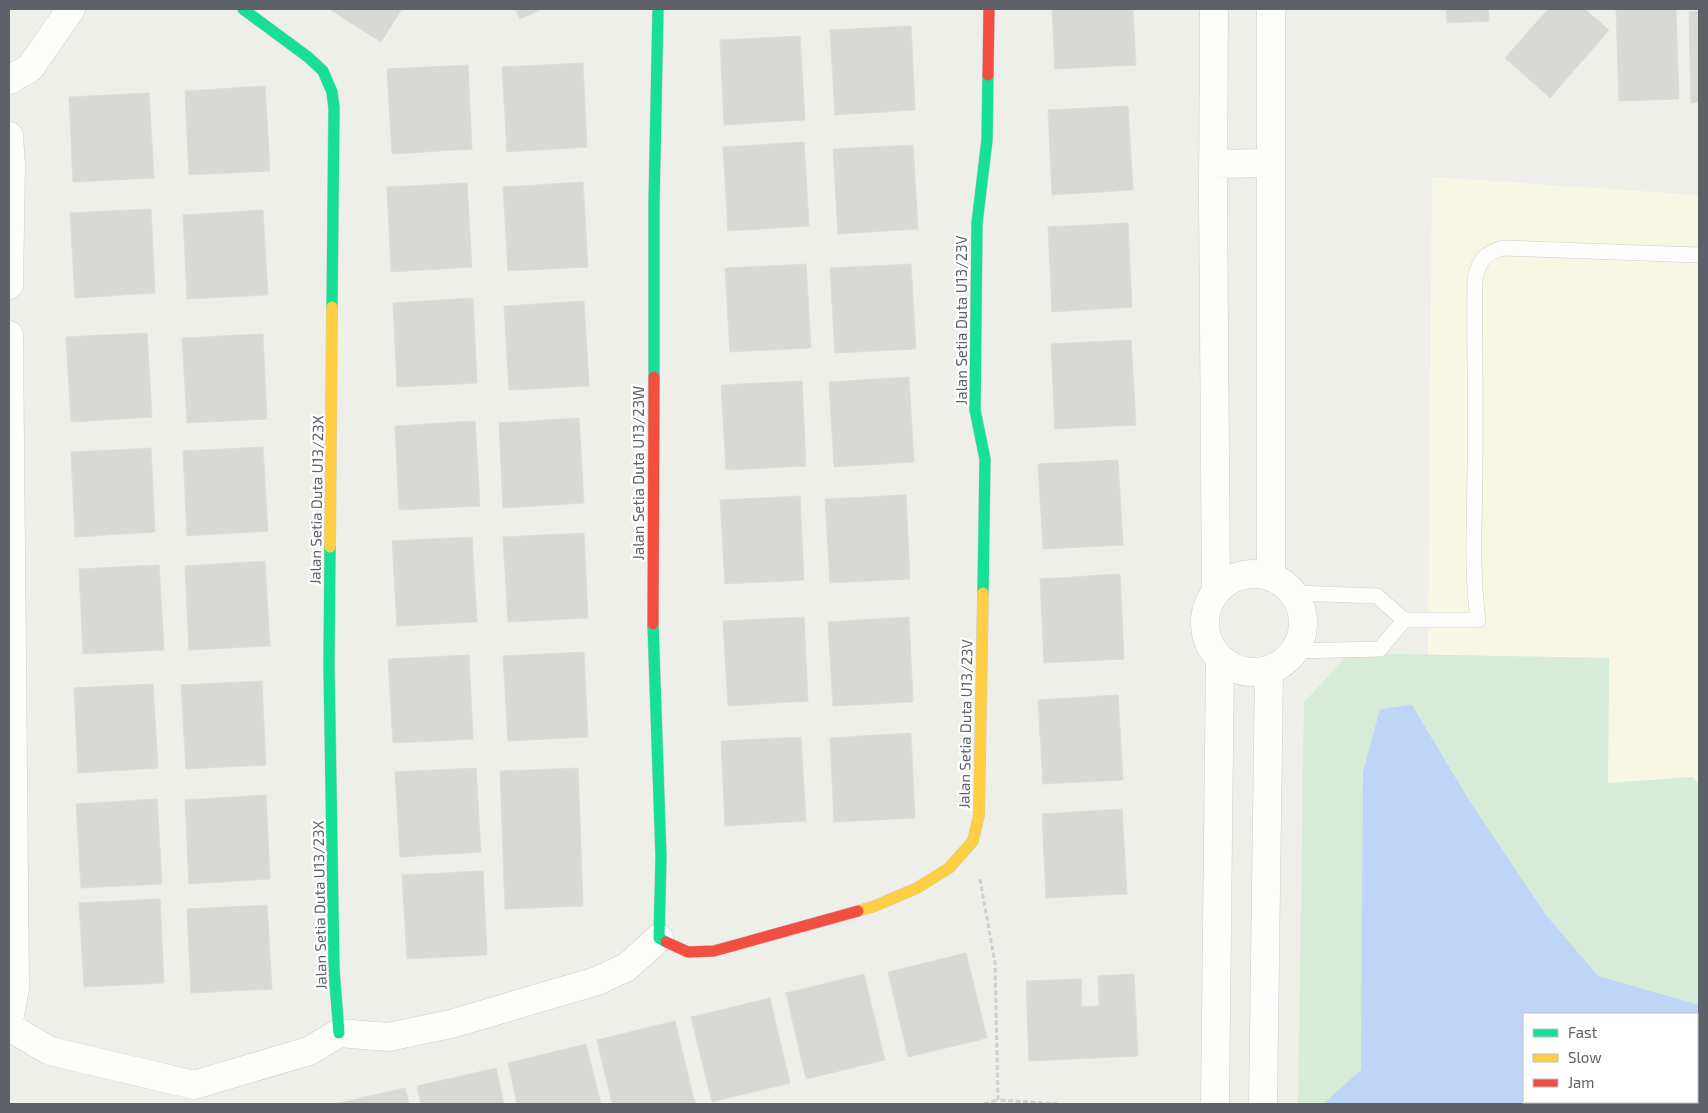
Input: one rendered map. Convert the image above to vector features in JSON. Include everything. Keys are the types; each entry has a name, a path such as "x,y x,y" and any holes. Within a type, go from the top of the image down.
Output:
{"street":[{"path":"9,80 30,68 71,9"},
{"name":"Jalan Setia Duta U13/23X","path":"243,9 308,56 323,71 332,92 334,108 329,666 334,960 339,1033"},
{"name":"Jalan Setia Duta U13/23W","path":"658,9 654,203 653,623 661,857 659,938"},
{"name":"Jalan Setia Duta U13/23V","path":"973,841 979,815 985,459 975,410 977,223 988,140 989,9"},
{"path":"1214,9 1216,591"},
{"path":"1271,9 1271,576"},
{"path":"9,136 11,165 9,285"},
{"path":"1214,164 1270,163"},
{"path":"9,335 15,988 9,1021"},
{"path":"1256,573 1271,576 1283,583 1294,593 1304,621 1302,637 1295,651 1284,663 1269,670 1256,672 1243,671 1231,667 1220,659 1211,648 1205,633 1204,619 1208,604 1216,591 1227,581 1241,574 1256,573"},
{"path":"1215,1104 1220,659"},
{"path":"1263,1104 1269,670"},
{"path":"9,1028 50,1051 194,1085 309,1051 339,1033 388,1037 451,1024 588,984 627,967 659,938 688,952 714,951 876,906 917,888 949,868 973,841"}],"lane":[{"path":"1294,593 1377,596 1404,620 1478,620 1474,589 1474,345 1475,278 1479,262 1491,252 1504,248 1699,255"},
{"path":"1295,651 1380,648 1404,620"}],"path":[{"path":"973,841 995,963 998,1100"},
{"path":"984,1104 998,1100 1060,1104"}],"shaded area":[{"path":"1432,177 1699,195 1699,786 1693,777 1608,783 1608,658 1428,655"},
{"path":"1350,653 1609,658 1608,783 1693,777 1699,786 1699,1104 1298,1104 1304,702"}],"water":[{"path":"1412,705 1469,800 1546,915 1598,976 1699,1005 1699,1104 1323,1104 1361,1070 1363,772 1380,709"}],"building":[{"path":"329,9 402,9 381,42"},
{"path":"515,9 542,9 520,19"},
{"path":"1052,9 1133,9 1136,65 1055,69"},
{"path":"1446,9 1488,9 1489,21 1447,23"},
{"path":"1548,9 1585,9 1609,30 1550,98 1505,58"},
{"path":"1676,9 1679,99 1619,101 1616,10"},
{"path":"1699,11 1699,102 1691,103 1689,12"},
{"path":"911,26 915,110 835,115 830,30"},
{"path":"800,36 805,120 724,125 720,40"},
{"path":"583,63 587,147 507,152 502,67"},
{"path":"468,65 472,149 392,154 387,69"},
{"path":"265,86 270,171 189,175 185,91"},
{"path":"149,93 154,178 73,182 69,97"},
{"path":"1128,106 1133,190 1052,195 1048,110"},
{"path":"804,142 809,226 728,231 723,147"},
{"path":"913,145 918,229 838,234 833,149"},
{"path":"583,182 588,267 508,271 503,187"},
{"path":"467,183 472,267 391,272 387,187"},
{"path":"151,209 155,293 75,298 70,213"},
{"path":"263,210 268,295 187,299 183,215"},
{"path":"1128,223 1132,307 1052,312 1048,227"},
{"path":"806,264 811,348 730,352 725,268"},
{"path":"911,264 916,349 835,353 830,268"},
{"path":"473,298 477,383 397,387 393,303"},
{"path":"584,301 589,386 509,390 504,306"},
{"path":"147,333 152,417 71,422 66,337"},
{"path":"263,334 267,419 187,423 182,338"},
{"path":"1131,340 1136,425 1055,429 1051,344"},
{"path":"909,377 914,462 834,467 829,382"},
{"path":"802,381 806,466 726,470 721,385"},
{"path":"579,418 584,503 503,508 499,423"},
{"path":"475,421 480,506 399,510 395,426"},
{"path":"263,447 268,531 187,536 183,451"},
{"path":"151,448 155,532 75,537 71,452"},
{"path":"1118,460 1123,545 1043,549 1038,464"},
{"path":"906,495 910,579 830,583 825,499"},
{"path":"800,496 804,580 725,584 720,500"},
{"path":"584,533 588,618 508,622 503,537"},
{"path":"472,537 477,622 397,626 392,541"},
{"path":"265,561 270,646 189,650 185,566"},
{"path":"159,565 164,650 83,654 79,569"},
{"path":"1120,574 1124,659 1044,663 1040,579"},
{"path":"804,617 808,701 728,706 723,621"},
{"path":"909,617 913,702 833,706 828,622"},
{"path":"584,652 588,737 508,741 503,656"},
{"path":"469,655 473,739 393,743 388,659"},
{"path":"262,681 266,765 186,769 181,685"},
{"path":"153,684 158,768 78,773 74,688"},
{"path":"1118,695 1123,780 1043,784 1038,700"},
{"path":"911,733 915,818 834,822 830,738"},
{"path":"801,737 806,821 725,826 721,741"},
{"path":"476,768 481,852 400,857 395,772"},
{"path":"578,768 583,906 505,909 500,771"},
{"path":"266,795 270,879 189,884 185,800"},
{"path":"157,799 162,884 81,888 76,804"},
{"path":"1122,809 1127,894 1046,898 1042,814"},
{"path":"483,871 487,955 407,959 402,875"},
{"path":"160,899 164,983 84,987 79,903"},
{"path":"267,905 272,989 191,993 187,909"},
{"path":"966,953 987,1038 908,1057 888,972"},
{"path":"864,974 885,1060 806,1079 786,993"},
{"path":"1134,974 1138,1056 1029,1061 1026,981 1081,979 1082,1007 1099,1006 1098,976"},
{"path":"770,998 790,1083 712,1102 691,1017"},
{"path":"675,1021 695,1104 612,1104 597,1040"},
{"path":"586,1044 601,1104 517,1104 508,1063"},
{"path":"496,1068 504,1104 421,1104 417,1086"},
{"path":"405,1088 409,1104 335,1104"}],"traffic: fast":[{"path":"243,9 308,57 323,71 332,92 334,108 332,307"},
{"path":"654,377 654,203 658,9"},
{"path":"983,593 985,459 975,410 977,223 987,140 988,75"},
{"path":"330,547 329,666 334,970 339,1033"},
{"path":"653,624 661,857 659,938 666,942"}],"traffic: slow":[{"path":"330,547 332,307"},
{"path":"858,911 875,906 917,888 949,868 973,841 979,815 983,593"}],"traffic: jam":[{"path":"988,75 989,9"},
{"path":"653,624 654,377"},
{"path":"666,942 688,952 714,951 858,911"}]}
